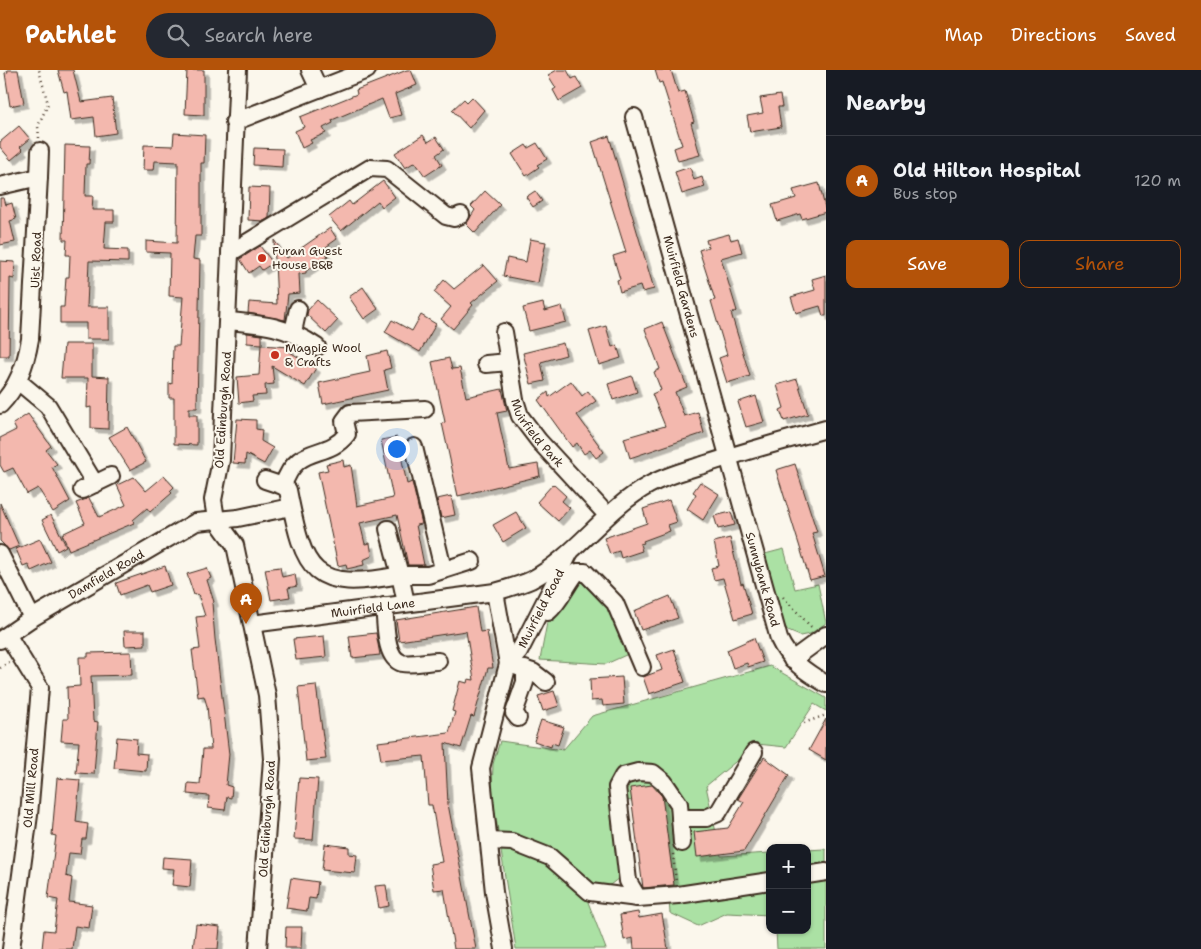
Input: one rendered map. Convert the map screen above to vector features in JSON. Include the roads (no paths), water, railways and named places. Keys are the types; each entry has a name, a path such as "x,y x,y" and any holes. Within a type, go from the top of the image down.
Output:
{"street":[{"name":"Old Edinburgh Road","path":"238,70 234,122 228,321 221,460 214,500 216,519 235,545 267,695 272,759 258,949"},
{"path":"310,70 319,90"},
{"path":"234,122 367,70"},
{"name":"Muirfield Gardens","path":"634,117 729,456"},
{"name":"Uist Road","path":"0,406 18,381 26,360 30,339 40,151"},
{"path":"230,253 370,168 388,169 446,216 454,218 461,215"},
{"path":"0,186 39,177"},
{"path":"293,332 298,309"},
{"path":"228,321 263,324 293,332 317,347"},
{"name":"Muirfield Park","path":"504,332 520,416 539,441 607,515"},
{"path":"486,364 509,362"},
{"path":"18,381 48,406 88,487 111,476"},
{"path":"283,486 295,462 311,453 340,443 347,434 344,421 350,412 425,409"},
{"name":"Muirfield Road","path":"504,949 481,768 508,664 519,652 570,550 607,515 650,484 672,474 729,456 826,429"},
{"path":"414,447 443,569"},
{"name":"Sunnybank Road","path":"729,456 780,639 792,660 806,672 826,684"},
{"path":"265,480 283,486 288,490 300,544 308,561 322,576 345,583 400,576 428,575 472,561"},
{"name":"Damfield Road","path":"4,638 32,618 196,522 238,518 291,507"},
{"path":"388,530 406,603"},
{"name":"Muirfield Lane","path":"252,624 495,592 532,579 570,550"},
{"path":"0,554 32,618"},
{"path":"541,610 548,612 556,605 569,581 577,572 585,572 614,603 642,667"},
{"path":"495,592 508,664 538,674 546,682"},
{"path":"384,606 390,648 394,656 400,662 406,663 438,661"},
{"path":"792,660 824,636"},
{"name":"Old Mill Road","path":"4,638 40,688 29,815 11,949"},
{"path":"518,718 514,713 526,682 524,669"},
{"path":"680,818 706,818 718,813 754,752"},
{"path":"638,898 628,881 617,787 623,776 638,772 653,773 674,794 679,804 682,843"},
{"path":"489,841 512,842 550,856 590,892 638,898 678,895 766,881"},
{"path":"811,874 826,872"}],"place":[{"name":"Furan Guest House B&B","path":"262,258"},
{"name":"Magpie Wool & Crafts","path":"275,355"},
{"name":"Old Hilton Hospital","path":"246,624"}]}
